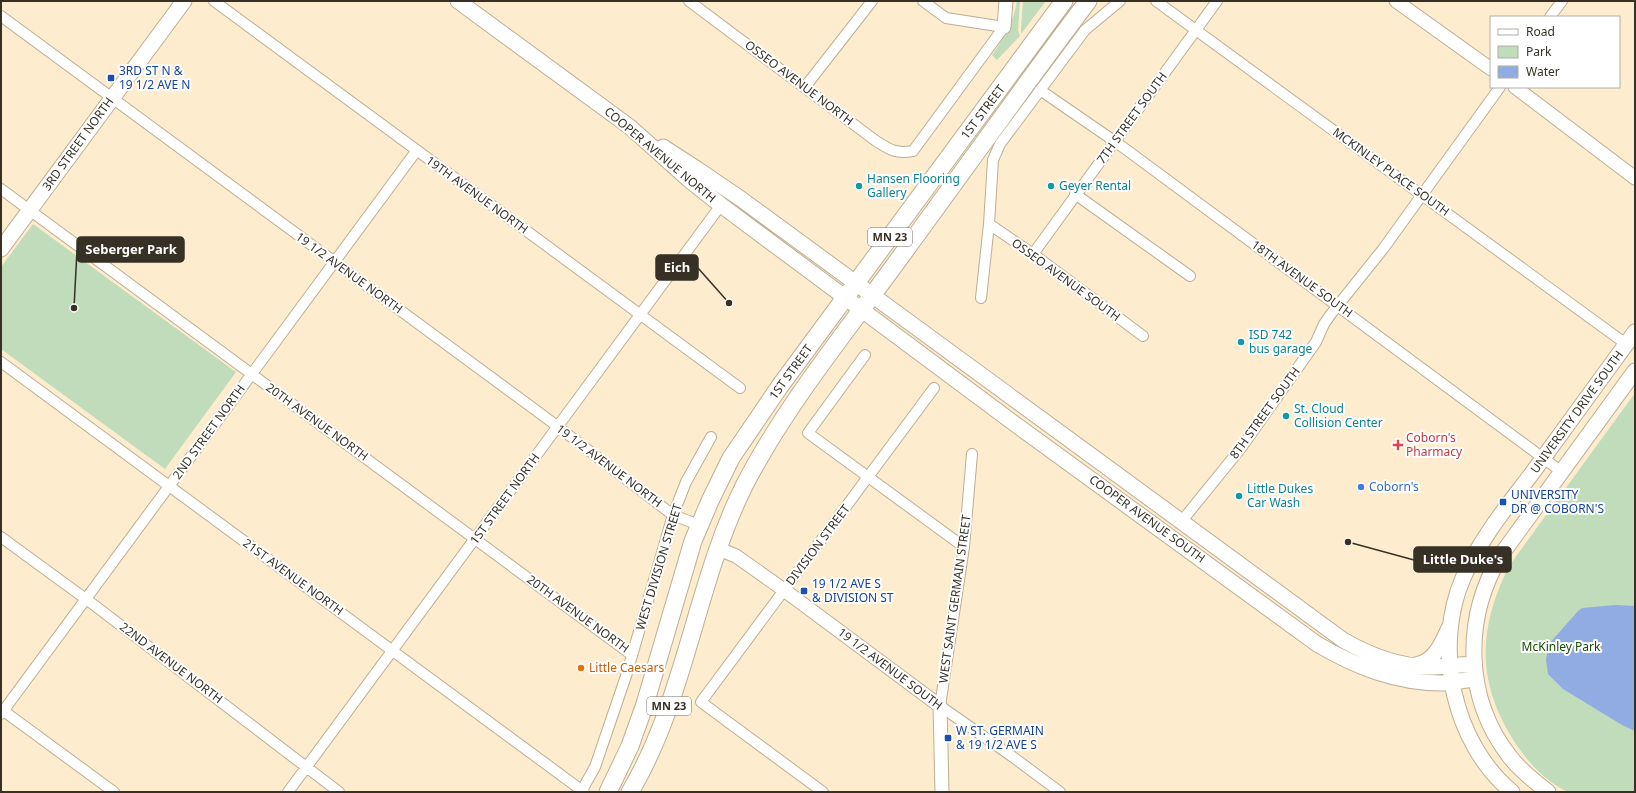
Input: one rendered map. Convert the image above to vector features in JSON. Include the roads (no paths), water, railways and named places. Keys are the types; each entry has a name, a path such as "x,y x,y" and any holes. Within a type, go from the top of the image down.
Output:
{"highway":[{"name":"1ST STREET","path":"608,792 630,746 645,704 699,525 722,475 746,435 1064,1"},
{"name":"1ST STREET","path":"630,792 644,765 666,714 719,549 744,487 773,434 793,403 1088,1"}],"main road":[{"name":"3RD STREET NORTH","path":"1,249 184,1"},
{"name":"COOPER AVENUE NORTH","path":"458,1 630,127 688,179 862,310"},
{"path":"630,127 697,169 856,283 1343,640 1368,653 1384,659 1414,665 1426,667 1474,664 1475,680 1486,713 1504,748 1518,766 1548,792"},
{"name":"COOPER AVENUE SOUTH","path":"862,310 1317,644 1344,659 1376,673 1412,681 1453,682 1475,680"},
{"name":"UNIVERSITY DRIVE SOUTH","path":"1450,666 1452,620 1458,593 1468,567 1492,528 1631,338"},
{"name":"UNIVERSITY DRIVE SOUTH","path":"1474,664 1474,642 1479,605 1490,575 1517,533 1635,372"},
{"path":"1414,665 1425,663 1433,656 1442,643 1452,620"},
{"path":"1450,666 1458,707 1469,736 1494,774 1512,792"}],"street":[{"name":"19TH AVENUE NORTH","path":"214,1 740,388"},
{"name":"OSSEO AVENUE NORTH","path":"689,1 890,150 902,153 913,151 1004,27"},
{"path":"805,87 872,1"},
{"path":"923,1 946,18 1004,27 1006,1"},
{"path":"981,298 989,224 993,160 1000,144 1085,30 1120,1"},
{"name":"MCKINLEY PLACE SOUTH","path":"1156,1 1422,195 1631,338"},
{"name":"7TH STREET SOUTH","path":"1033,254 1217,1"},
{"path":"1396,1 1490,68"},
{"path":"1551,16 1562,1"},
{"name":"19 1/2 AVENUE NORTH","path":"1,16 558,426 673,515 699,525"},
{"name":"8TH STREET SOUTH","path":"1181,522 1241,448 1316,342 1324,324 1383,249 1499,88"},
{"path":"1516,88 1635,178"},
{"name":"18TH AVENUE SOUTH","path":"1040,90 1115,142 1562,472"},
{"name":"2ND STREET NORTH","path":"2,711 417,150"},
{"name":"20TH AVENUE NORTH","path":"1,189 632,655"},
{"path":"1076,194 1190,276"},
{"name":"1ST STREET NORTH","path":"288,792 721,205"},
{"name":"OSSEO AVENUE SOUTH","path":"989,224 1033,254 1143,336"},
{"path":"865,355 808,433 964,547"},
{"name":"21ST AVENUE NORTH","path":"1,362 583,791"},
{"name":"DIVISION STREET","path":"822,792 702,702 934,388"},
{"name":"WEST DIVISION STREET","path":"583,791 595,767 632,655 673,515 690,474 711,437"},
{"name":"WEST SAINT GERMAIN STREET","path":"942,792 940,706 964,547 972,454"},
{"name":"22ND AVENUE NORTH","path":"1,537 86,599 340,792"},
{"name":"19 1/2 AVENUE SOUTH","path":"719,549 736,556 784,590 940,706 1060,792"},
{"path":"2,711 114,792"}],"water":[{"path":"1616,605 1635,606 1635,731 1622,725 1563,689 1548,674 1546,660 1549,644 1578,611 1582,608"}],"place":[{"name":"3RD ST N & 19 1/2 AVE N","path":"111,78"},
{"name":"Hansen Flooring Gallery","path":"859,186"},
{"name":"Geyer Rental","path":"1051,186"},
{"name":"Eich","path":"729,303"},
{"name":"Seberger Park","path":"74,308"},
{"name":"ISD 742 bus garage","path":"1241,342"},
{"name":"St. Cloud Collision Center","path":"1286,416"},
{"name":"Coborn's Pharmacy","path":"1398,445"},
{"name":"Coborn's","path":"1361,487"},
{"name":"Little Dukes Car Wash","path":"1239,496"},
{"name":"UNIVERSITY DR @ COBORN'S","path":"1503,502"},
{"name":"Little Duke's","path":"1348,542"},
{"name":"19 1/2 AVE S & DIVISION ST","path":"804,591"},
{"name":"Little Caesars","path":"581,668"},
{"name":"W ST. GERMAIN & 19 1/2 AVE S","path":"948,738"}],"park label":[{"name":"McKinley Park","path":"1561,647"}]}
